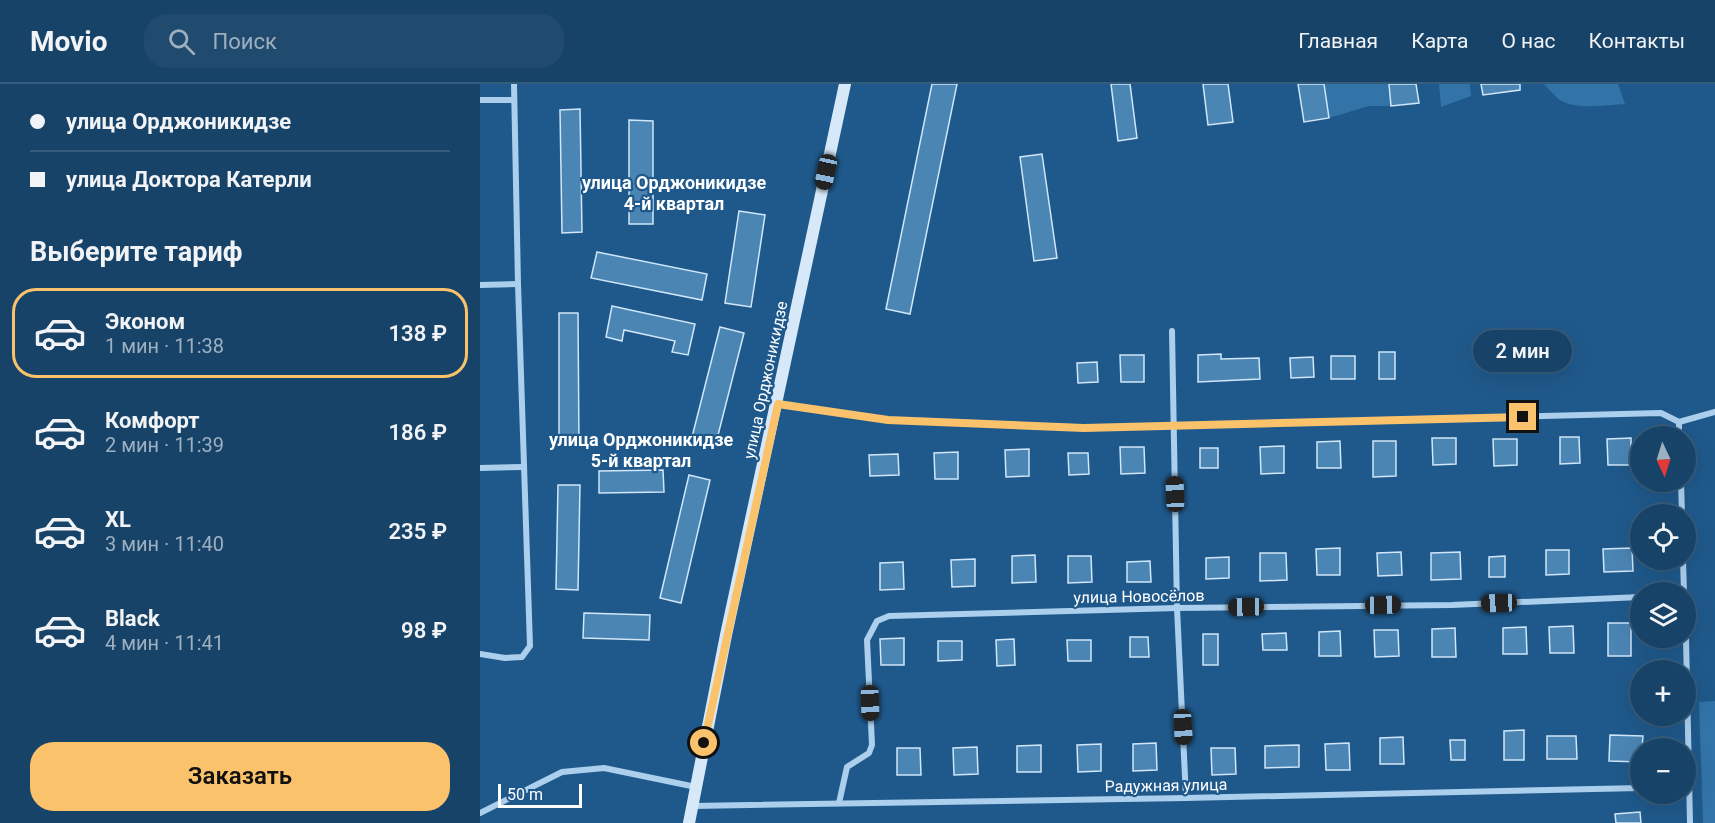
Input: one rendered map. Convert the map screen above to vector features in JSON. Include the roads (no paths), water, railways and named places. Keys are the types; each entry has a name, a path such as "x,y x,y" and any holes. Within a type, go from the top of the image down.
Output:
{"main road":[{"name":"улица Орджоникидзе","path":"689,823 726,635 778,404 845,84"}],"street":[{"path":"480,654 505,658 522,657 530,646 514,84"},
{"path":"480,100 514,100"},
{"path":"480,285 518,284"},
{"path":"1172,331 1177,608 1186,798"},
{"path":"778,404 888,420 1084,428 1661,413 1679,422 1715,412"},
{"path":"1679,422 1679,426"},
{"path":"480,468 524,467"},
{"name":"улица Новосёлов","path":"838,803 847,767 864,758 872,745 867,640 877,621 889,616 1177,608 1452,605 1630,597"},
{"path":"1686,648 1687,738"},
{"path":"480,813 562,772 604,768 696,787"},
{"name":"Радужная улица","path":"692,806 1630,788"},
{"path":"1689,804 1690,823"}],"district":[{"name":"улица Орджоникидзе 4-й квартал","path":"674,193"},
{"name":"улица Орджоникидзе 5-й квартал","path":"641,450"}]}
